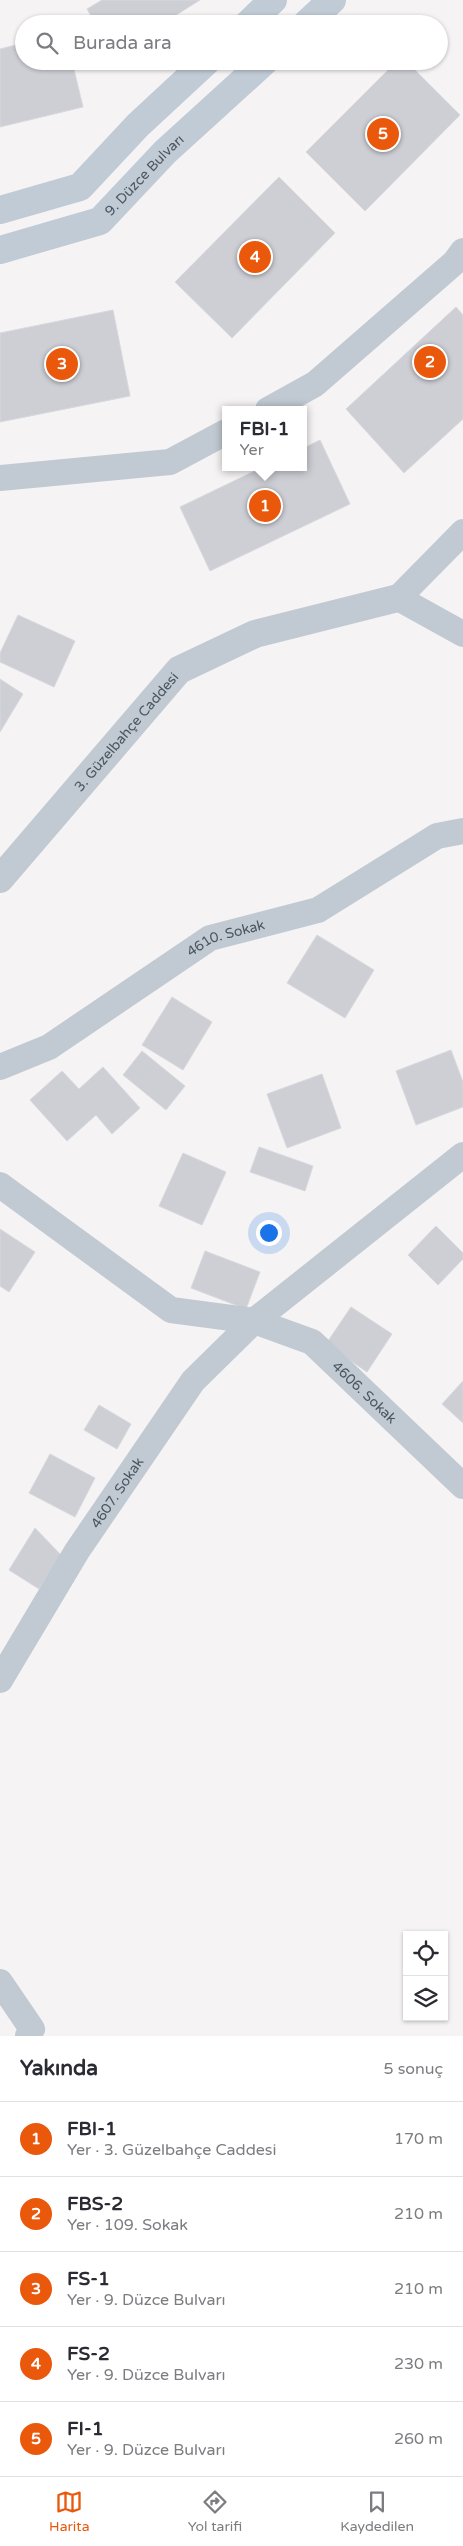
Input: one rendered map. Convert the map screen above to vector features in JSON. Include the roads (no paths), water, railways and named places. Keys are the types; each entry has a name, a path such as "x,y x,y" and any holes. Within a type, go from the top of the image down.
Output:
{"main road":[{"path":"258,15 274,0"},
{"path":"316,15 332,0"},
{"path":"0,210 80,187 138,125 197,70"},
{"name":"9. Düzce Bulvarı","path":"0,250 100,221 165,152 255,70"}],"street":[{"path":"275,406 315,384 454,262 463,251"},
{"path":"0,478 170,462 222,434"},
{"path":"463,532 398,598 463,634"},
{"name":"3. Güzelbahçe Caddesi","path":"0,879 179,670 255,634 398,598"},
{"name":"4610. Sokak","path":"0,1067 49,1047 210,938 318,910 437,836 463,831"},
{"name":"4607. Sokak","path":"0,1680 77,1551 193,1381 254,1321 463,1155"},
{"name":"4606. Sokak","path":"0,1185 171,1310 254,1321 312,1342 463,1486"},
{"path":"0,1982 32,2029 28,2036"}],"place":[{"name":"FI-1","path":"383,134"},
{"name":"FS-2","path":"255,257"},
{"name":"FBS-2","path":"430,362"},
{"name":"FS-1","path":"62,364"},
{"name":"FBI-1","path":"265,506"}]}
